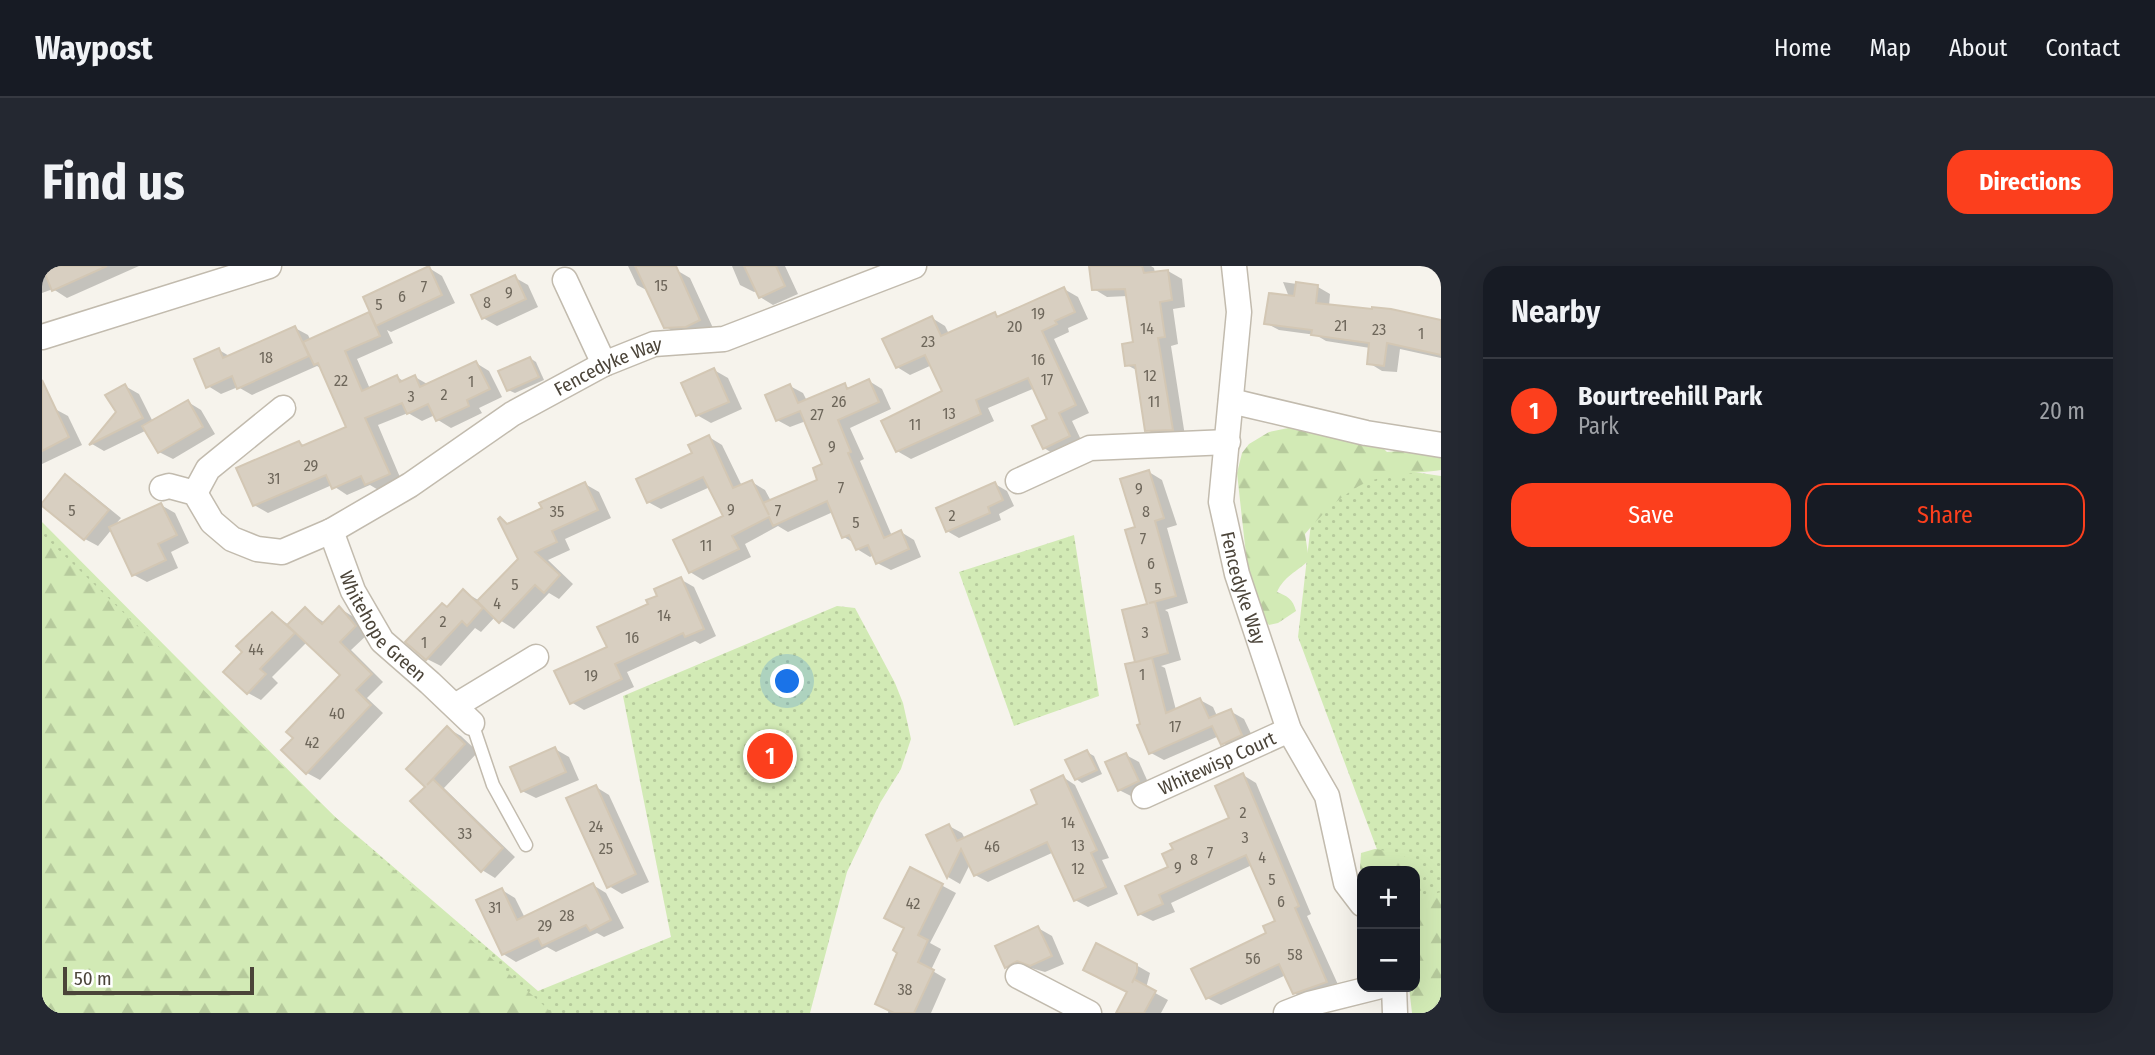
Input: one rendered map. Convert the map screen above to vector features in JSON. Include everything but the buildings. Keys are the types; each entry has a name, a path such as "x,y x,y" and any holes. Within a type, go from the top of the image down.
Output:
{"street":[{"path":"42,337 269,266"},
{"name":"Fencedyke Way","path":"195,493 212,522 232,539 257,549 282,552 331,531 410,485 512,414 604,364 654,344 724,339 914,266"},
{"name":"Fencedyke Way","path":"1234,266 1239,312 1221,502 1237,574 1289,730 1327,796 1346,883 1357,897"},
{"path":"565,281 604,364"},
{"path":"1231,401 1366,433 1441,445"},
{"path":"162,488 169,486 195,493 208,469 283,408"},
{"path":"1018,481 1090,448 1228,442"},
{"name":"Whitehope Green","path":"331,531 353,591 382,641 463,714"},
{"path":"463,714 536,657"},
{"name":"Whitewisp Court","path":"1144,796 1289,730"},
{"path":"1018,976 1089,1013"},
{"path":"1286,1013 1309,1004 1357,992"},
{"path":"1394,992 1395,1013"}],"lane":[{"path":"463,714 494,785 526,845"}],"green space":[{"path":"1298,426 1378,443 1387,452 1411,450 1441,456 1441,470 1389,476 1368,482 1351,491 1330,508 1305,534 1309,560 1287,578 1277,592 1289,598 1296,611 1278,623 1269,625 1262,618 1248,573 1237,473 1242,453 1249,444 1269,432"},
{"path":"1311,457 1441,476 1441,1013 1420,898 1420,866 1383,866 1298,637 1315,488"},
{"path":"42,522 334,816 538,991 671,937 623,696 837,606 855,608 895,683 903,703 911,739 901,769 880,803 847,872 810,1013 42,1013"},
{"path":"42,534 334,816 552,1013 42,1013"},
{"path":"1074,535 1099,696 1014,726 959,572"},
{"path":"1375,849 1390,852 1404,856 1419,866 1360,866 1361,853"},
{"path":"1420,867 1426,874 1420,883"},
{"path":"1420,888 1423,897 1441,892 1441,1013 1412,1013 1410,992 1420,992"}],"place":[{"name":"Bourtreehill Park","path":"770,756"}]}
